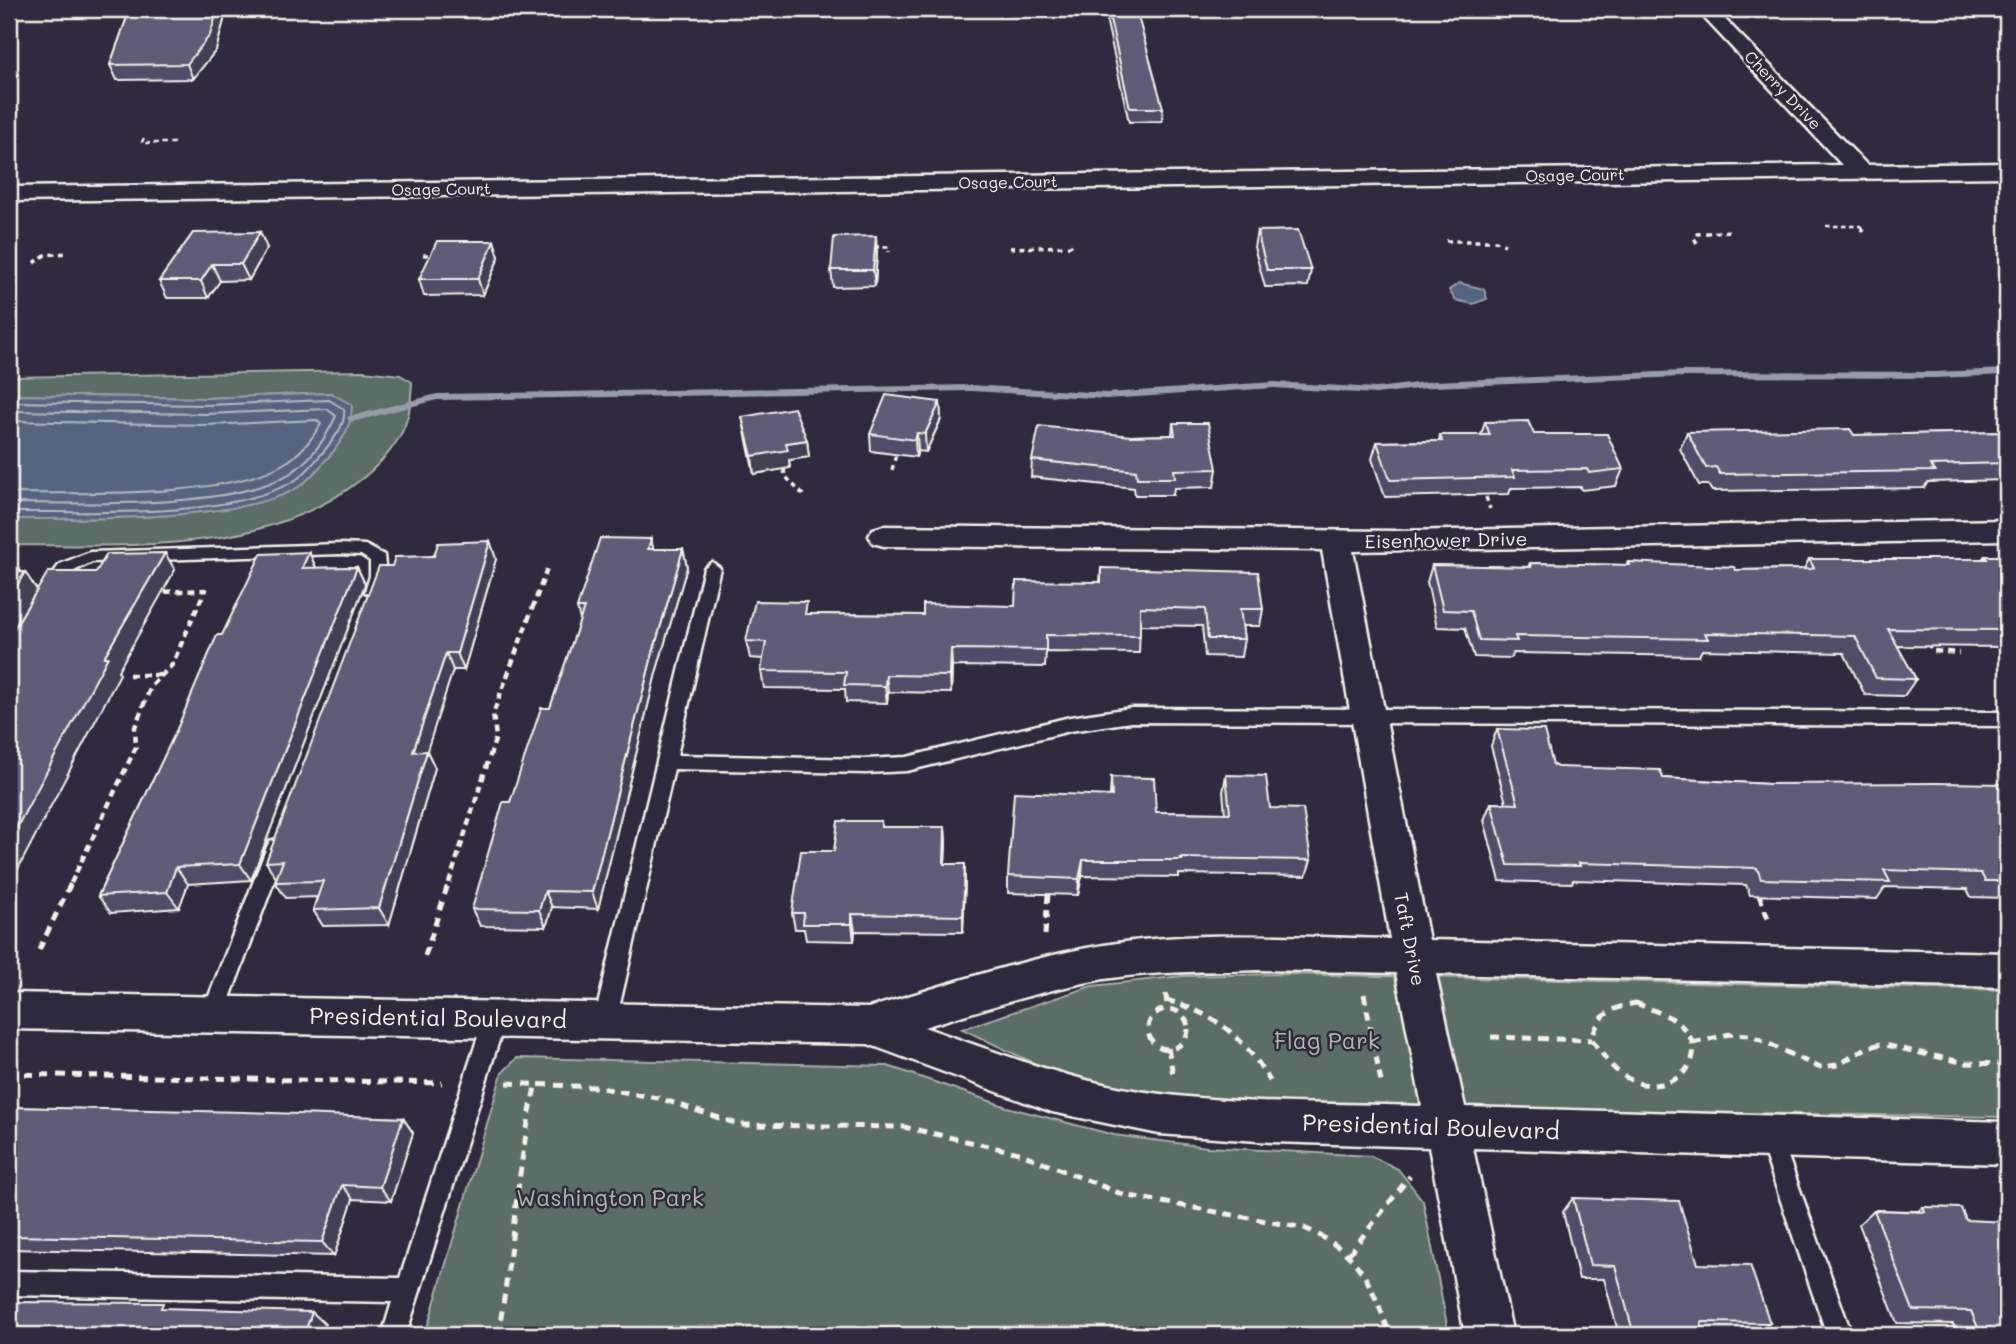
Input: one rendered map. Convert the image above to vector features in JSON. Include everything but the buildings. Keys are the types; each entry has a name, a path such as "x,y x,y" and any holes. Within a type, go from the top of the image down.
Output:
{"street":[{"name":"Cherry Drive","path":"1705,9 1860,172"},
{"name":"Osage Court","path":"9,194 2007,170"},
{"name":"Eisenhower Drive","path":"884,536 1336,542 2007,530"},
{"name":"Taft Drive","path":"1336,542 1413,957 1489,1335"},
{"name":"Presidential Boulevard","path":"9,1011 868,1026 1004,986 1085,966 1162,956 1259,953 2007,970"},
{"name":"Presidential Boulevard","path":"868,1026 1052,1092 1159,1114 1272,1122 2007,1143"}],"lane":[{"path":"36,609 66,568 90,557 339,549 365,550 377,559 378,576 367,609"},
{"path":"605,1021 712,568"},
{"path":"666,762 900,764 1070,724 1131,715 1369,719 2007,719"},
{"path":"213,1014 285,826"},
{"path":"394,1335 495,1018"},
{"path":"1770,1137 1840,1335"},
{"path":"9,1283 407,1290"}],"path":[{"path":"144,138 142,142 146,143 176,143"},
{"path":"1826,226 1860,226 1866,233"},
{"path":"1697,243 1694,238 1697,234 1731,231"},
{"path":"1446,241 1496,242 1505,245"},
{"path":"1010,248 1071,246 1072,250"},
{"path":"864,247 889,247 889,252"},
{"path":"34,263 45,255 68,253"},
{"path":"423,255 449,255"},
{"path":"891,470 896,454"},
{"path":"784,469 785,476 806,497"},
{"path":"1486,497 1490,509"},
{"path":"425,956 496,737 494,713 547,569"},
{"path":"39,950 136,747 135,727 151,686 172,665 205,590 163,592"},
{"path":"1926,640 1933,651 1959,653"},
{"path":"129,676 162,675"},
{"path":"1044,944 1048,894"},
{"path":"1759,895 1769,921"},
{"path":"1351,992 1364,992 1381,1082 1367,1082"},
{"path":"1167,1010 1166,994 1179,993"},
{"path":"1166,1000 1214,1018 1241,1035 1253,1049 1271,1082"},
{"path":"1636,1003 1661,1010 1683,1028 1693,1043 1695,1061 1686,1076 1667,1086 1642,1085 1621,1074 1604,1060 1592,1040 1596,1020 1609,1008 1636,1003"},
{"path":"1167,1010 1185,1018 1189,1030 1181,1045 1168,1048 1149,1038 1146,1025 1153,1014 1167,1010"},
{"path":"1693,1043 1740,1033 1759,1034 1816,1067 1836,1066 1855,1058 1865,1048 1880,1044 1956,1063 1984,1066 2007,1064"},
{"path":"1492,1037 1592,1040"},
{"path":"1168,1048 1172,1074 1183,1075"},
{"path":"9,1074 455,1083"},
{"path":"1257,1081 1284,1082"},
{"path":"497,1083 595,1087 659,1098 741,1125 904,1127 1019,1153 1124,1195 1182,1208 1304,1228 1330,1239 1349,1254 1369,1279 1390,1335"},
{"path":"498,1335 509,1283 524,1136 536,1083"},
{"path":"1349,1254 1410,1176"}],"green space":[{"path":"363,371 400,375 412,382 408,415 400,436 383,459 363,478 325,503 283,521 194,541 100,546 9,545 9,519 159,516 240,506 274,498 303,484 332,453 346,430 351,405 331,393 206,398 9,395 9,377"},
{"name":"Flag Park","path":"1286,974 2007,990 2007,1117 1279,1106 1147,1096 1055,1073 962,1029 1092,986 1183,976"},
{"name":"Washington Park","path":"517,1058 888,1066 1007,1107 1114,1135 1207,1147 1371,1156 1398,1169 1423,1201 1449,1335 425,1335 502,1073"}],"water":[{"path":"1459,283 1484,289 1487,299 1473,304 1455,300 1449,290"},
{"path":"331,393 352,405 351,418 344,436 307,480 274,498 240,506 158,516 9,519 9,395 206,398"}],"waterway":[{"path":"352,419 437,397 971,388 1107,396 1274,385 1376,391 1434,384 1683,374 1935,375 2007,372"}]}
